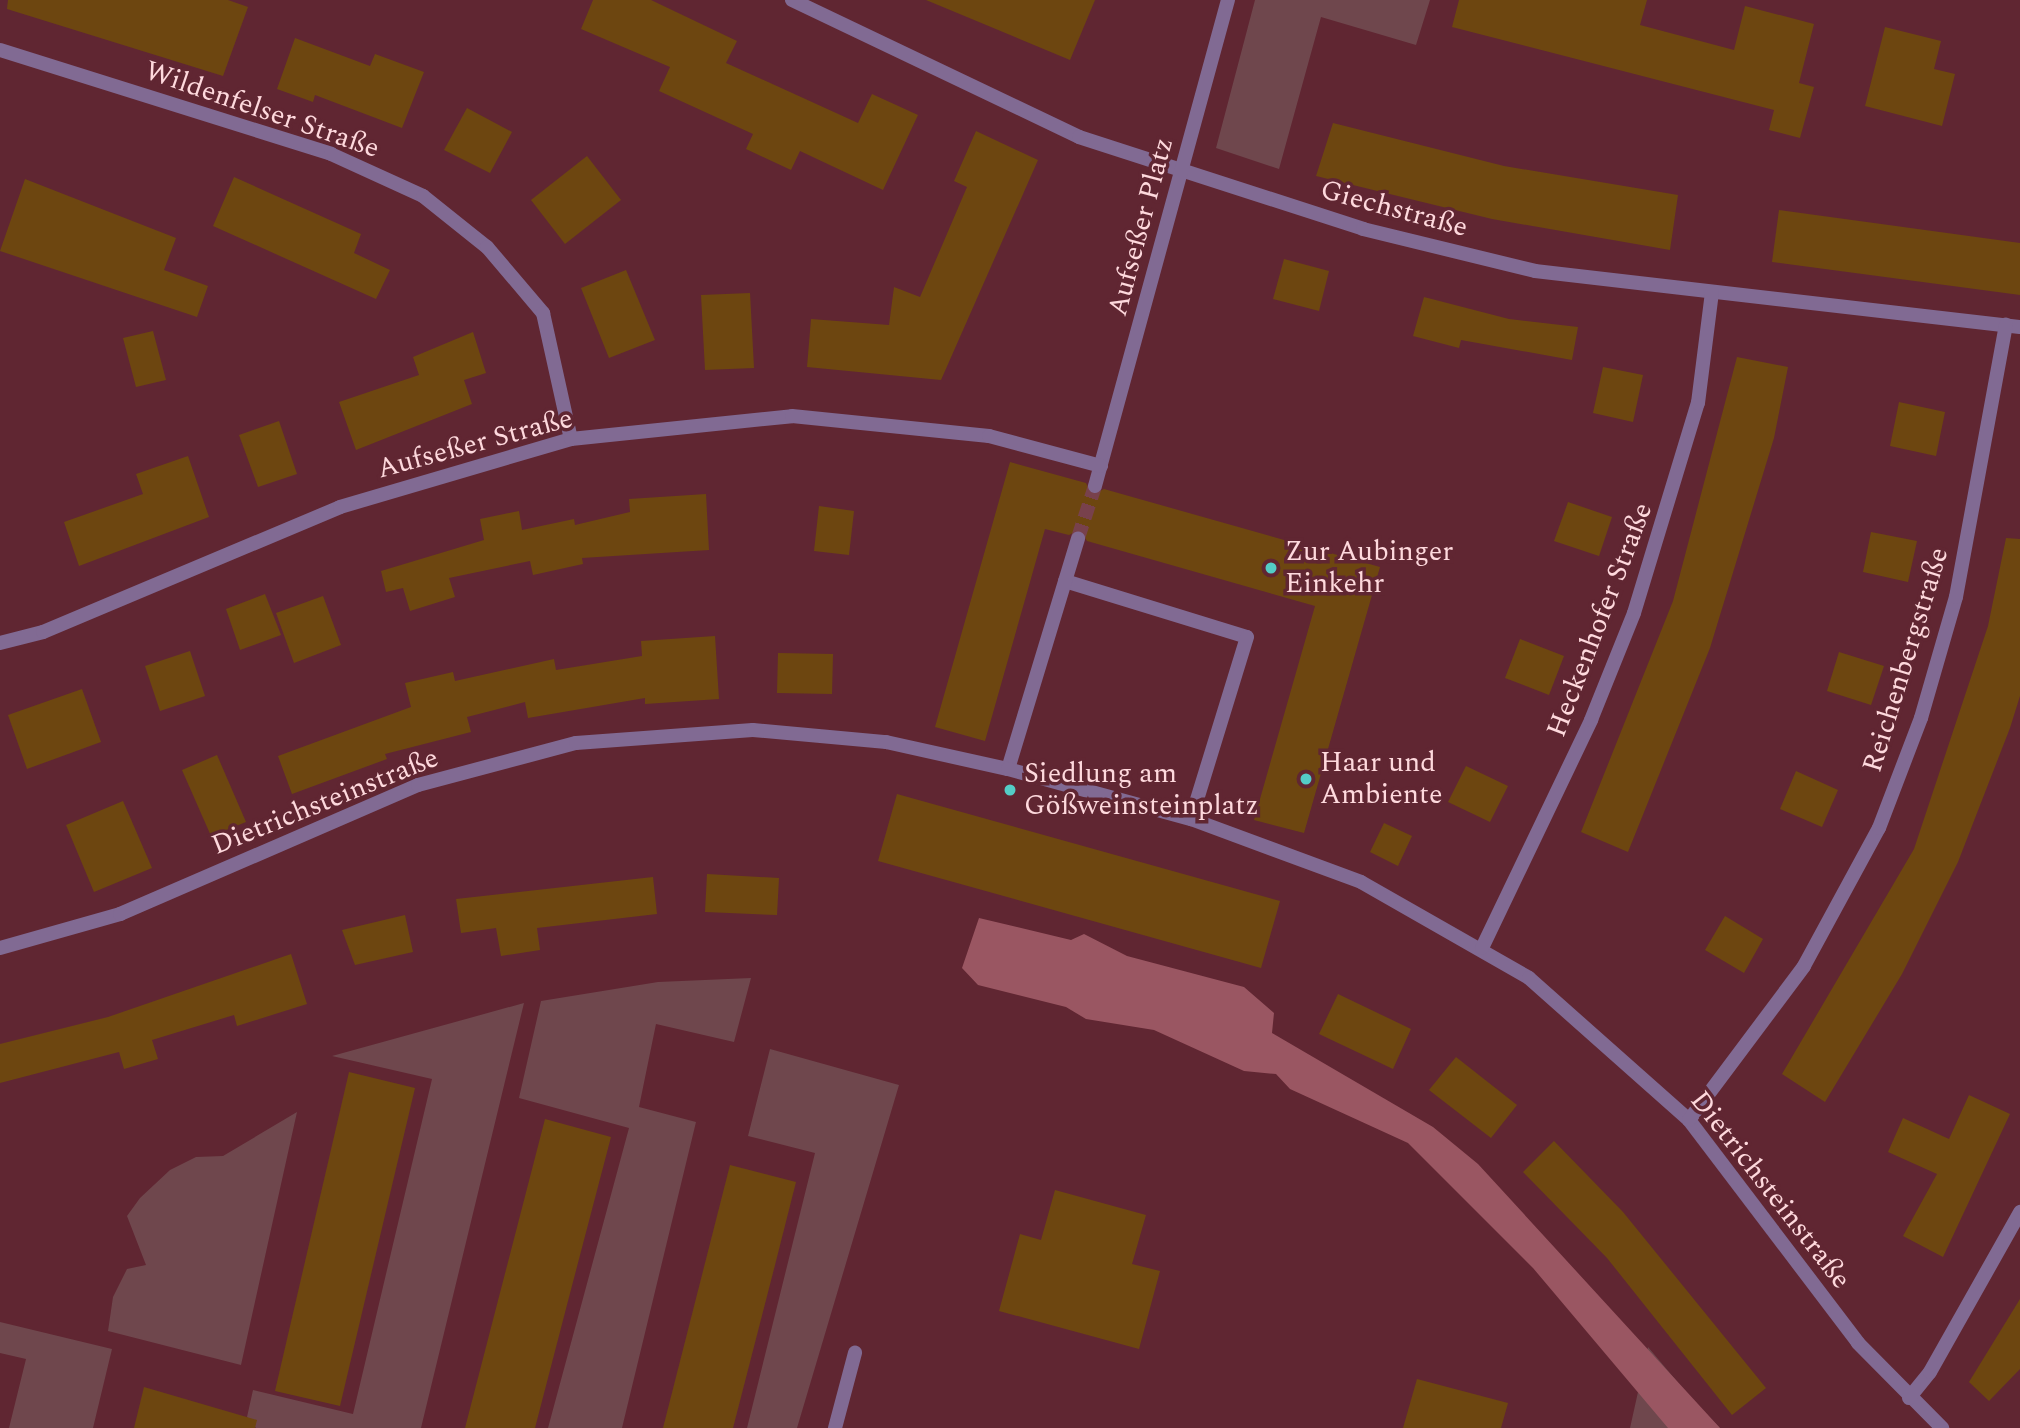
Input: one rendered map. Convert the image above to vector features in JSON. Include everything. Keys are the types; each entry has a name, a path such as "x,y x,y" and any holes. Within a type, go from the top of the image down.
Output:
{"street":[{"name":"Giechstraße","path":"792,0 1079,137 1181,174 1363,229 1535,271 2013,326"},
{"name":"Aufseßer Platz","path":"1095,486 1228,0"},
{"name":"Wildenfelser Straße","path":"0,50 331,154 423,195 487,247 543,313 571,439"},
{"name":"Heckenhofer Straße","path":"1482,948 1591,720 1634,613 1698,403 1712,292"},
{"name":"Reichenbergstraße","path":"1689,1121 1804,966 1878,828 1921,718 1956,597 2013,326"},
{"name":"Aufseßer Straße","path":"0,643 43,632 340,506 571,439 792,416 989,436 1101,466"},
{"path":"1008,769 1078,538"},
{"path":"1065,581 1247,637 1191,819"},
{"name":"Dietrichsteinstraße","path":"0,948 120,914 418,785 576,743 753,730 886,742 1008,769 1191,819 1361,882 1482,948 1582,1020 1689,1121 1858,1343 1941,1428"},
{"path":"1909,1398 1930,1373 2020,1212"},
{"path":"835,1428 855,1353"}],"shaded area":[{"path":"1255,0 1430,0 1416,45 1321,17 1279,169 1216,148"},
{"path":"979,918 1071,940 1084,934 1127,956 1244,987 1274,1013 1272,1033 1433,1127 1478,1164 1720,1428 1668,1428 1533,1268 1408,1143 1290,1089 1276,1074 1244,1071 1154,1030 1086,1019 1066,1007 978,985 962,968"},
{"path":"751,978 734,1042 656,1024 639,1107 696,1122 622,1428 548,1428 629,1128 519,1098 541,1001 658,982"},
{"path":"524,1003 421,1428 256,1428 247,1417 253,1390 353,1414 432,1079 332,1056"},
{"path":"770,1049 899,1085 797,1428 747,1428 815,1153 748,1136"},
{"path":"297,1112 241,1365 108,1331 113,1297 127,1269 146,1265 127,1216 140,1198 170,1170 196,1157 223,1156"},
{"path":"0,1322 112,1349 93,1428 9,1428 26,1359 0,1353"},
{"path":"1648,1347 1690,1397 1720,1428 1630,1428"}],"building":[{"path":"8,0 228,0 248,7 223,76 7,9"},
{"path":"593,0 651,0 737,41 726,63 858,123 872,94 918,115 883,190 800,151 791,170 746,149 753,134 659,91 670,67 581,29"},
{"path":"926,0 1095,0 1070,60"},
{"path":"1459,0 1647,0 1640,25 1734,50 1745,6 1814,24 1799,83 1814,87 1800,138 1769,130 1774,110 1452,27"},
{"path":"1885,27 1941,41 1934,69 1955,74 1942,126 1865,106"},
{"path":"295,38 370,66 375,54 424,72 402,128 315,95 313,102 277,89"},
{"path":"467,108 512,132 490,173 444,150"},
{"path":"1333,123 1504,166 1678,195 1670,250 1492,219 1316,176"},
{"path":"976,131 1038,160 941,380 807,367 811,319 889,325 894,287 920,297 967,187 954,181"},
{"path":"587,156 621,200 565,244 531,200"},
{"path":"234,177 361,234 354,253 390,270 376,299 213,226"},
{"path":"25,179 176,238 164,270 208,286 197,317 0,251"},
{"path":"1779,210 2020,243 2020,295 1772,262"},
{"path":"1284,259 1329,271 1319,311 1273,299"},
{"path":"626,270 655,340 609,358 581,288"},
{"path":"750,293 754,368 705,370 701,295"},
{"path":"1424,297 1509,319 1578,327 1572,360 1461,340 1459,348 1413,336"},
{"path":"153,331 166,380 136,387 123,338"},
{"path":"473,332 486,373 464,380 472,404 356,450 339,402 419,375 413,357"},
{"path":"1737,357 1788,367 1774,438 1710,648 1628,852 1581,832 1673,601"},
{"path":"1603,367 1643,375 1633,422 1593,413"},
{"path":"1899,402 1945,412 1936,456 1890,446"},
{"path":"279,421 297,474 258,487 239,435"},
{"path":"188,456 209,517 79,566 64,522 143,494 136,474"},
{"path":"1010,462 1086,483 1092,495 1104,489 1380,567 1304,833 1254,820 1315,606 1087,541 1080,529 1069,535 1045,529 985,741 935,727"},
{"path":"706,494 709,550 582,558 583,564 533,575 530,561 449,578 455,597 410,611 403,588 386,592 381,571 484,540 480,519 519,511 522,530 574,519 575,525 630,512 629,499"},
{"path":"1568,502 1612,517 1599,556 1554,541"},
{"path":"819,506 854,511 849,555 814,551"},
{"path":"1871,532 1917,541 1908,582 1863,572"},
{"path":"2006,538 2020,539 2020,696 2010,728 1958,862 1902,974 1825,1102 1782,1074 1914,849 1988,626"},
{"path":"265,594 281,635 240,650 226,609"},
{"path":"323,596 341,645 294,663 276,613"},
{"path":"715,636 719,699 645,704 645,698 528,718 525,702 467,717 471,732 385,754 387,759 292,794 278,756 411,707 405,683 453,672 455,681 554,659 556,670 642,656 641,641"},
{"path":"1520,639 1564,656 1549,695 1505,678"},
{"path":"190,651 205,696 160,711 145,666"},
{"path":"1839,652 1884,666 1871,705 1827,691"},
{"path":"778,653 833,654 832,694 777,693"},
{"path":"82,689 101,742 27,769 8,715"},
{"path":"217,755 246,822 211,836 182,770"},
{"path":"1466,766 1508,786 1490,822 1448,802"},
{"path":"1796,771 1838,790 1822,827 1780,809"},
{"path":"897,794 1280,901 1261,968 878,861"},
{"path":"123,801 152,868 94,892 66,825"},
{"path":"1384,823 1412,836 1398,866 1370,852"},
{"path":"707,874 779,878 777,915 705,912"},
{"path":"653,877 657,914 537,928 540,950 501,956 496,928 461,933 456,899"},
{"path":"405,915 413,952 355,965 342,930"},
{"path":"1725,916 1763,939 1744,973 1705,950"},
{"path":"291,954 307,1004 237,1026 234,1015 152,1040 158,1059 124,1069 119,1052 0,1083 0,1044 108,1017"},
{"path":"1338,994 1411,1029 1393,1069 1319,1034"},
{"path":"1456,1057 1517,1105 1491,1138 1429,1090"},
{"path":"349,1072 415,1088 340,1406 275,1391"},
{"path":"1969,1095 2010,1114 1943,1257 1903,1236 1937,1174 1888,1152 1903,1118 1949,1139"},
{"path":"545,1119 611,1137 535,1428 465,1428"},
{"path":"1554,1141 1623,1212 1766,1388 1732,1415 1607,1258 1523,1172"},
{"path":"730,1165 796,1182 775,1265 733,1428 663,1428"},
{"path":"1055,1190 1146,1215 1132,1264 1160,1271 1139,1349 999,1311 1020,1234 1041,1240"},
{"path":"2020,1299 2020,1369 1989,1401 1969,1382"},
{"path":"1417,1379 1508,1403 1501,1428 1403,1428"},
{"path":"144,1387 257,1420 255,1428 134,1428"}],"tunnel":[{"path":"1078,538 1095,486"}],"place":[{"name":"Zur Aubinger Einkehr","path":"1271,568"},
{"name":"Haar und Ambiente","path":"1306,779"},
{"name":"Siedlung am Gößweinsteinplatz","path":"1010,790"}]}
